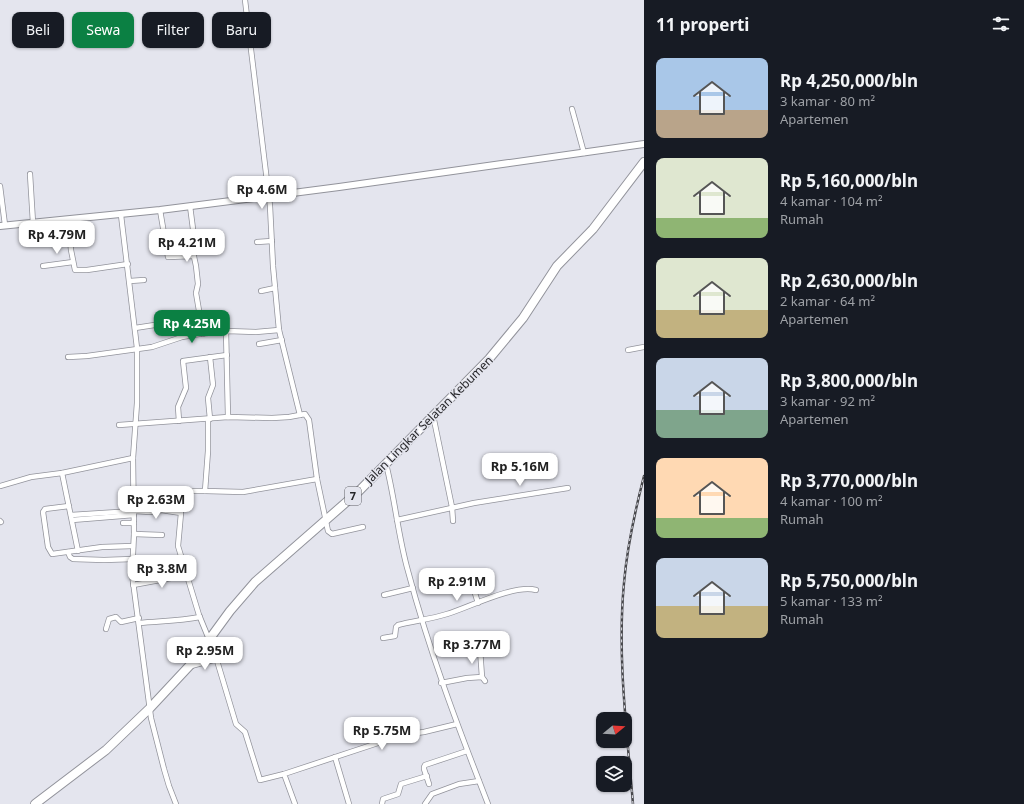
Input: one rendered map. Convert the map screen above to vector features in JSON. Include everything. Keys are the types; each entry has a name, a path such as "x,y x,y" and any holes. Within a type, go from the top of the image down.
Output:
{"highway":[{"name":"Jalan Lingkar Selatan Kebumen","path":"35,804 106,750 150,708 189,666 210,640 230,611 255,582 359,491 471,378 506,340 526,314 557,266 593,229 644,162"}],"street":[{"path":"245,0 271,216 279,330 300,415"},
{"path":"572,109 584,153"},
{"path":"0,186 3,226 121,215 339,187 644,144"},
{"path":"30,174 33,223"},
{"path":"190,206 193,229 190,238 198,282 196,293 202,334"},
{"path":"160,210 168,258 194,256"},
{"path":"121,215 137,348 137,403 133,458 133,585 150,708 164,769 176,804"},
{"path":"68,220 75,269 128,264"},
{"path":"258,242 272,241"},
{"path":"43,266 73,262"},
{"path":"130,281 144,280"},
{"path":"261,291 275,288"},
{"path":"135,328 200,318"},
{"path":"68,356 87,356 152,347 182,337 226,331 279,330"},
{"path":"226,331 228,416"},
{"path":"259,344 282,340"},
{"path":"628,350 644,347"},
{"path":"179,422 178,407 186,388 183,360 227,355"},
{"path":"205,491 208,452 208,398 213,385 210,357"},
{"path":"119,425 179,422 228,416 282,418 305,414 309,420 317,479 328,532 330,534 364,527"},
{"path":"433,415 452,507 453,521"},
{"path":"0,486 31,477 62,473 133,458"},
{"path":"386,464 400,538 422,620 442,683 488,804"},
{"path":"62,473 78,551"},
{"path":"134,494 176,491 243,492 317,479"},
{"path":"397,520 452,507 568,488"},
{"path":"69,506 46,509 43,512 44,529 50,552 52,554 109,547 133,546"},
{"path":"72,518 161,510 181,513 178,546 200,617 210,640 236,724 246,732 260,780 284,774 402,735 420,733 457,724"},
{"path":"124,523 134,523"},
{"path":"134,534 162,535"},
{"path":"68,552 70,558 73,559 133,559"},
{"path":"133,585 187,575"},
{"path":"384,595 413,588"},
{"path":"383,638 395,636 397,626 448,614 514,590 523,588 536,590"},
{"path":"474,590 478,603"},
{"path":"106,629 109,619 116,617 121,622 139,620 182,620 200,617"},
{"path":"442,683 467,678 483,679 480,649"},
{"path":"189,666 216,659"},
{"path":"429,784 424,767 426,764 467,751"},
{"path":"335,757 349,804"},
{"path":"284,774 295,804"},
{"path":"382,804 383,799 398,794 401,784 427,776"},
{"path":"425,804 432,794 463,782 473,783 479,781"}],"railway":[{"path":"633,804 622,666 622,610 629,543 644,476"}]}
